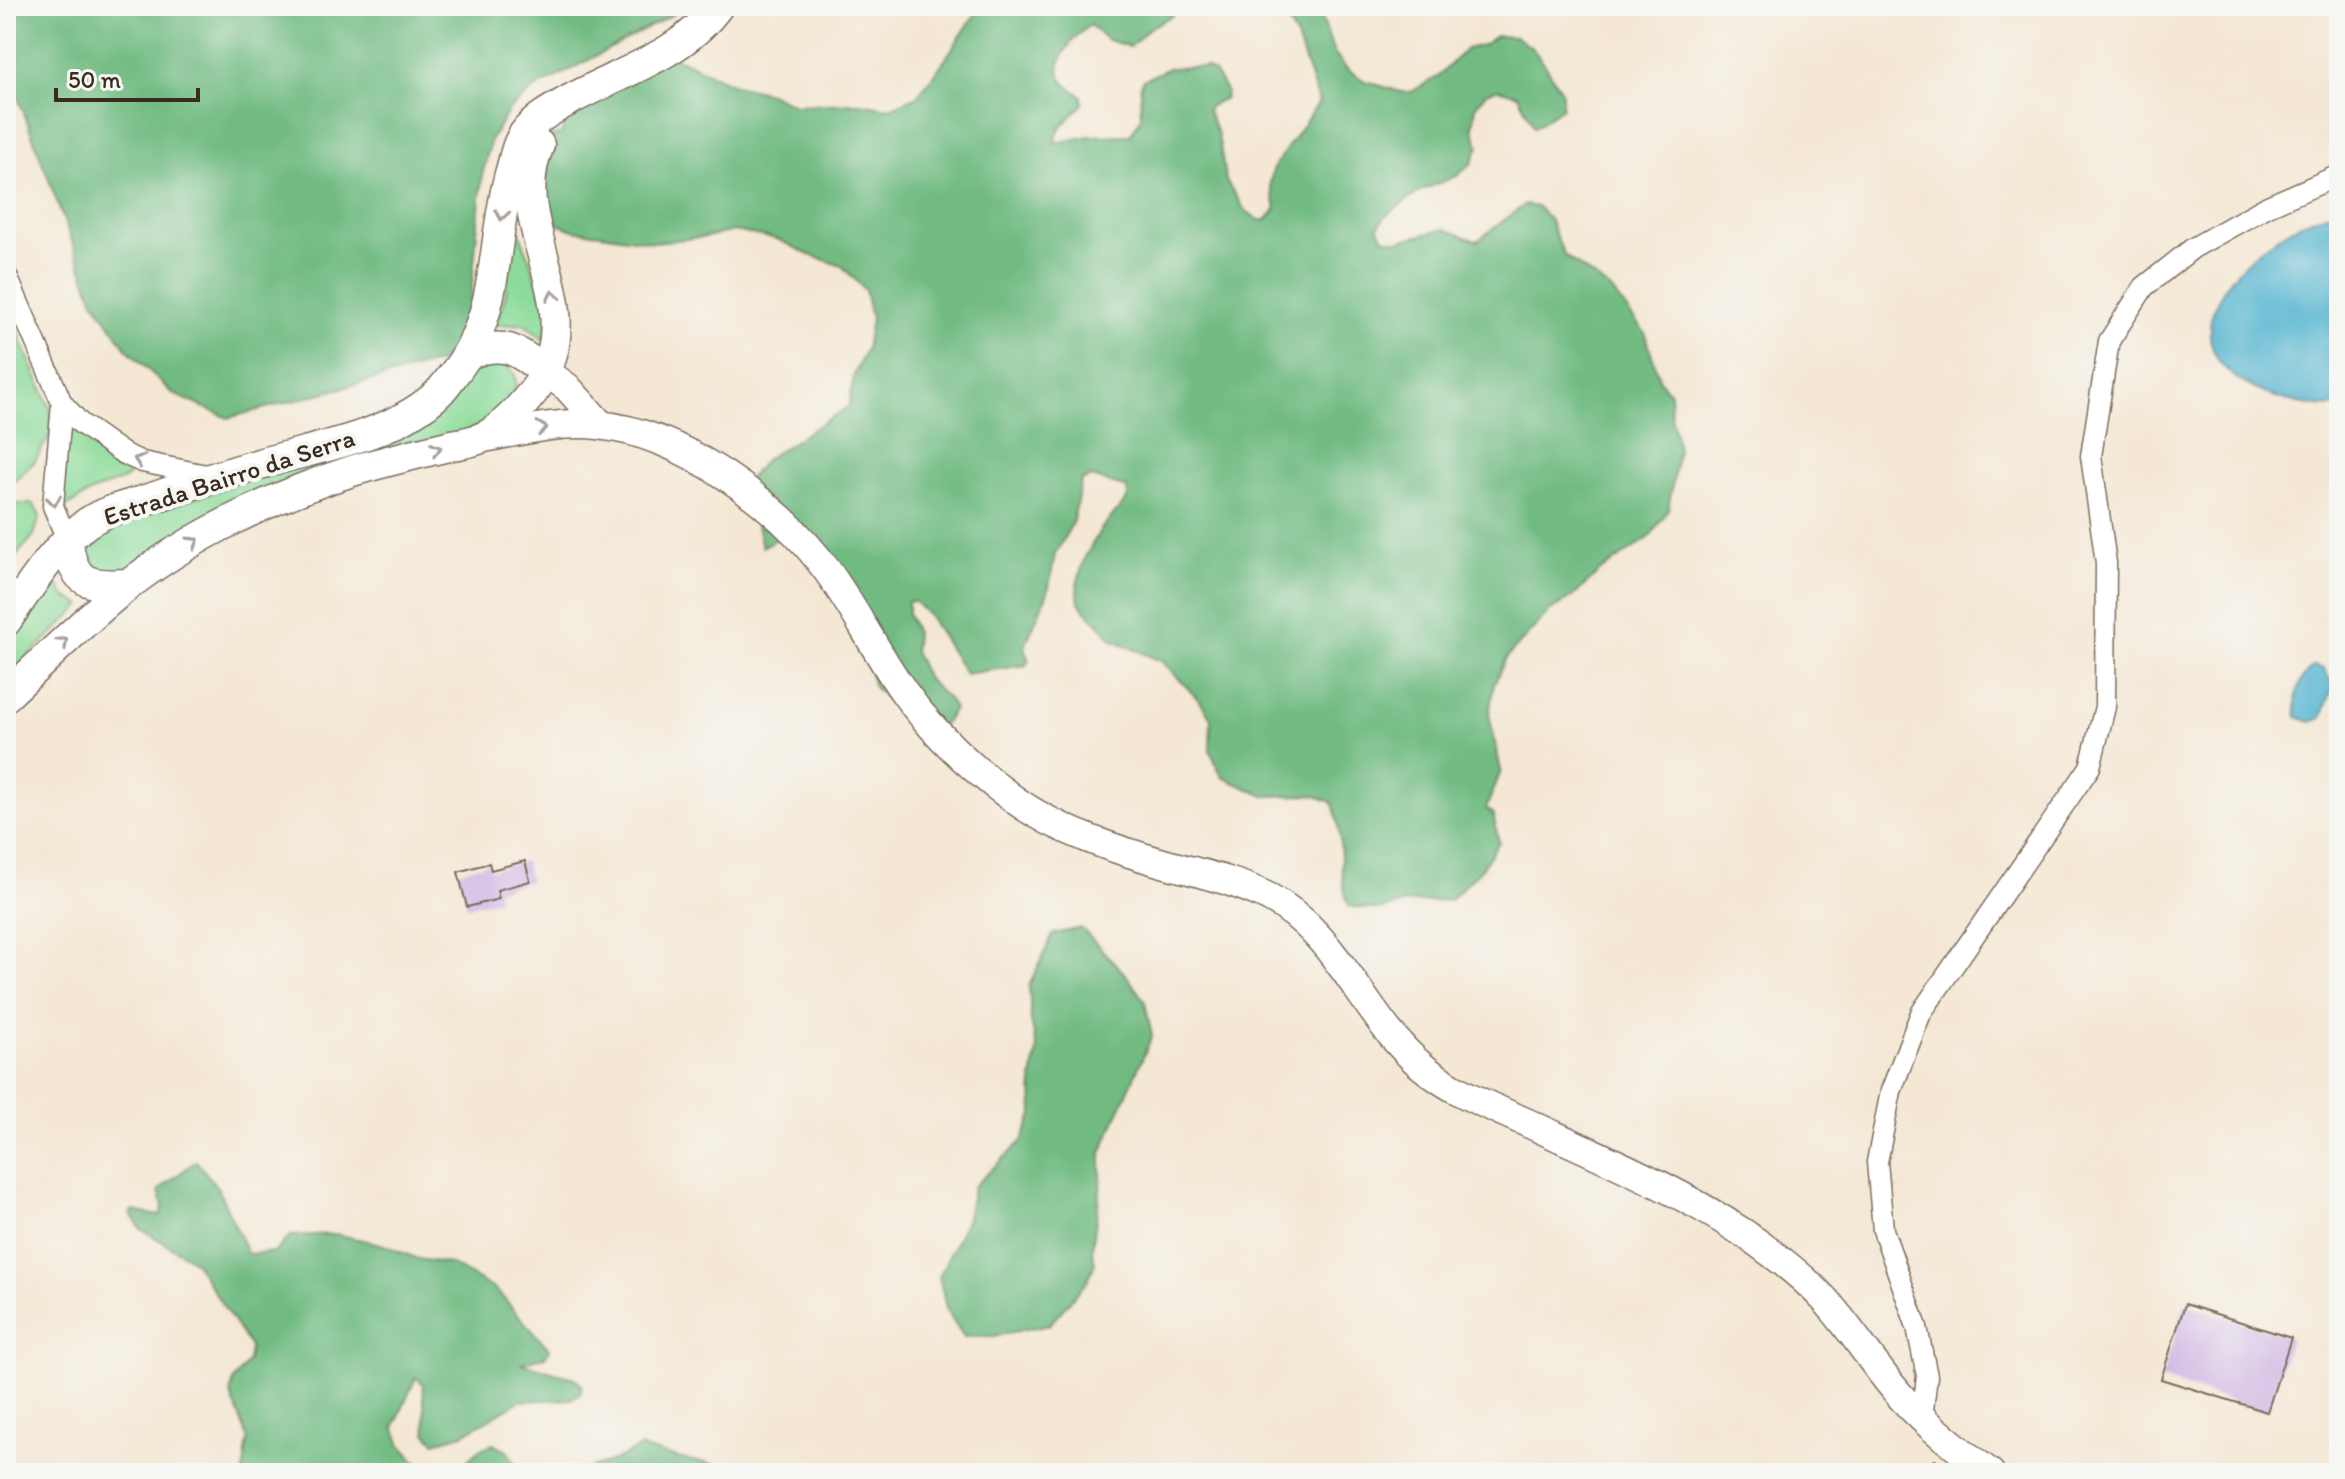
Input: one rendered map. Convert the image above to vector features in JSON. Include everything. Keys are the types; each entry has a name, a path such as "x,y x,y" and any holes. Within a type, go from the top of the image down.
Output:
{"main road":[{"path":"546,372 557,336 557,318 530,202 534,157 555,115 586,90 687,40 706,23 718,6"},
{"name":"Estrada Bairro da Serra","path":"6,621 44,566 86,524 109,511 215,476 341,442 400,419 436,396 469,354 491,292 506,190 521,137 539,118 586,90"},
{"path":"469,354 491,346 508,347 567,387 601,425"},
{"name":"Estrada Bairro da Serra","path":"484,438 511,417 546,372"},
{"name":"Estrada Bairro da Serra","path":"6,696 129,584 212,531 286,495 353,471 484,438 548,426 601,425 663,441 750,491 793,529 826,570 919,712 966,761 1015,801 1077,834 1135,856 1222,879 1271,898 1322,942 1405,1051 1424,1068 1471,1096 1644,1177 1740,1231 1790,1266 1827,1303 1902,1398 1950,1443 1990,1473"},
{"path":"68,542 69,557 84,581 95,585 129,584"}],"street":[{"path":"1922,1418 1927,1376 1917,1327 1883,1230 1877,1162 1891,1091 1921,1013 2090,767 2105,707 2106,563 2091,456 2109,341 2144,287 2193,248 2268,206 2339,175"},
{"path":"6,274 62,403 80,423 124,454 142,462 215,476"},
{"path":"62,403 53,506 68,542"}],"green space":[{"path":"6,6 683,6 674,14 534,89 509,110 491,139 482,176 470,306 461,337 440,362 228,418 173,394 126,348 94,301 6,65"},
{"path":"981,6 1181,6 1173,15 1148,29 1130,47 1108,40 1090,25 1078,35 1062,56 1059,72 1063,82 1082,96 1083,104 1060,128 1054,143 1091,136 1130,135 1141,118 1140,88 1143,80 1169,68 1205,67 1215,73 1226,91 1225,98 1207,108 1218,135 1226,181 1245,210 1259,220 1266,220 1276,209 1270,183 1274,167 1319,102 1297,38 1282,11 1283,6 1318,6 1334,53 1347,69 1365,81 1411,92 1439,76 1466,49 1483,45 1496,36 1516,37 1531,47 1545,64 1562,93 1562,108 1534,127 1518,95 1498,89 1486,93 1476,106 1473,128 1479,146 1472,163 1457,176 1422,190 1385,216 1378,228 1384,238 1399,241 1444,229 1477,241 1524,205 1537,207 1549,219 1564,255 1611,290 1645,333 1660,381 1670,393 1678,449 1668,510 1650,537 1549,612 1506,658 1494,684 1489,714 1501,771 1486,809 1493,814 1499,842 1481,869 1450,900 1406,903 1379,910 1349,906 1343,880 1339,828 1332,802 1313,795 1264,796 1222,777 1210,750 1211,718 1200,701 1163,662 1113,640 1079,603 1077,584 1085,557 1101,529 1128,498 1127,488 1091,477 1081,481 1073,522 1055,554 1048,592 1026,643 1025,652 1029,660 1026,665 965,674 929,616 915,602 908,601 908,615 916,633 914,651 927,679 954,709 945,723 930,729 900,712 874,687 852,605 793,522 779,538 762,547 747,481 766,459 849,406 854,375 866,349 871,319 865,290 842,266 777,239 734,231 654,242 574,230 543,219 544,139 562,133 565,117 658,49 731,84 769,93 795,105 859,103 890,108 917,96"},
{"path":"514,217 549,315 544,340 524,324 495,325 505,297"},
{"path":"6,306 51,410 52,432 34,462 7,488 11,504 33,504 40,516 34,535 6,568"},
{"path":"488,358 510,368 516,382 510,399 496,418 131,575 102,579 84,559 85,544 93,531 390,435 474,364"},
{"path":"79,432 127,466 130,473 126,478 91,492 66,507 62,505 67,434"},
{"path":"55,578 65,597 82,605 6,677 6,632 35,595"},
{"path":"1081,928 1127,976 1145,1002 1152,1036 1101,1153 1101,1183 1092,1249 1095,1263 1088,1280 1050,1324 994,1336 964,1337 947,1311 939,1277 967,1218 973,1187 1022,1141 1033,1115 1032,1080 1037,1049 1031,1021 1029,986 1053,934"},
{"path":"196,1161 217,1187 248,1254 275,1252 290,1236 335,1234 381,1244 418,1259 450,1264 496,1290 549,1349 546,1356 521,1363 574,1378 582,1385 581,1393 572,1399 520,1401 463,1434 435,1442 426,1433 423,1384 416,1377 394,1427 401,1445 430,1473 243,1473 248,1439 230,1392 234,1380 248,1361 250,1347 194,1261 141,1229 130,1213 160,1216 163,1207 159,1190"},
{"path":"493,1444 507,1451 522,1473 453,1473 480,1449"},
{"path":"640,1447 678,1458 760,1473 575,1473 616,1460"}],"water":[{"path":"2339,211 2339,406 2284,400 2229,372 2212,346 2211,318 2224,289 2246,262 2275,239 2307,221"},
{"path":"2314,666 2324,669 2333,685 2322,718 2310,722 2297,717 2296,702 2300,683"}],"building":[{"path":"525,861 530,881 497,890 499,899 467,907 458,872 489,863 491,870"},
{"path":"2185,1304 2291,1338 2267,1412 2161,1379"}]}
